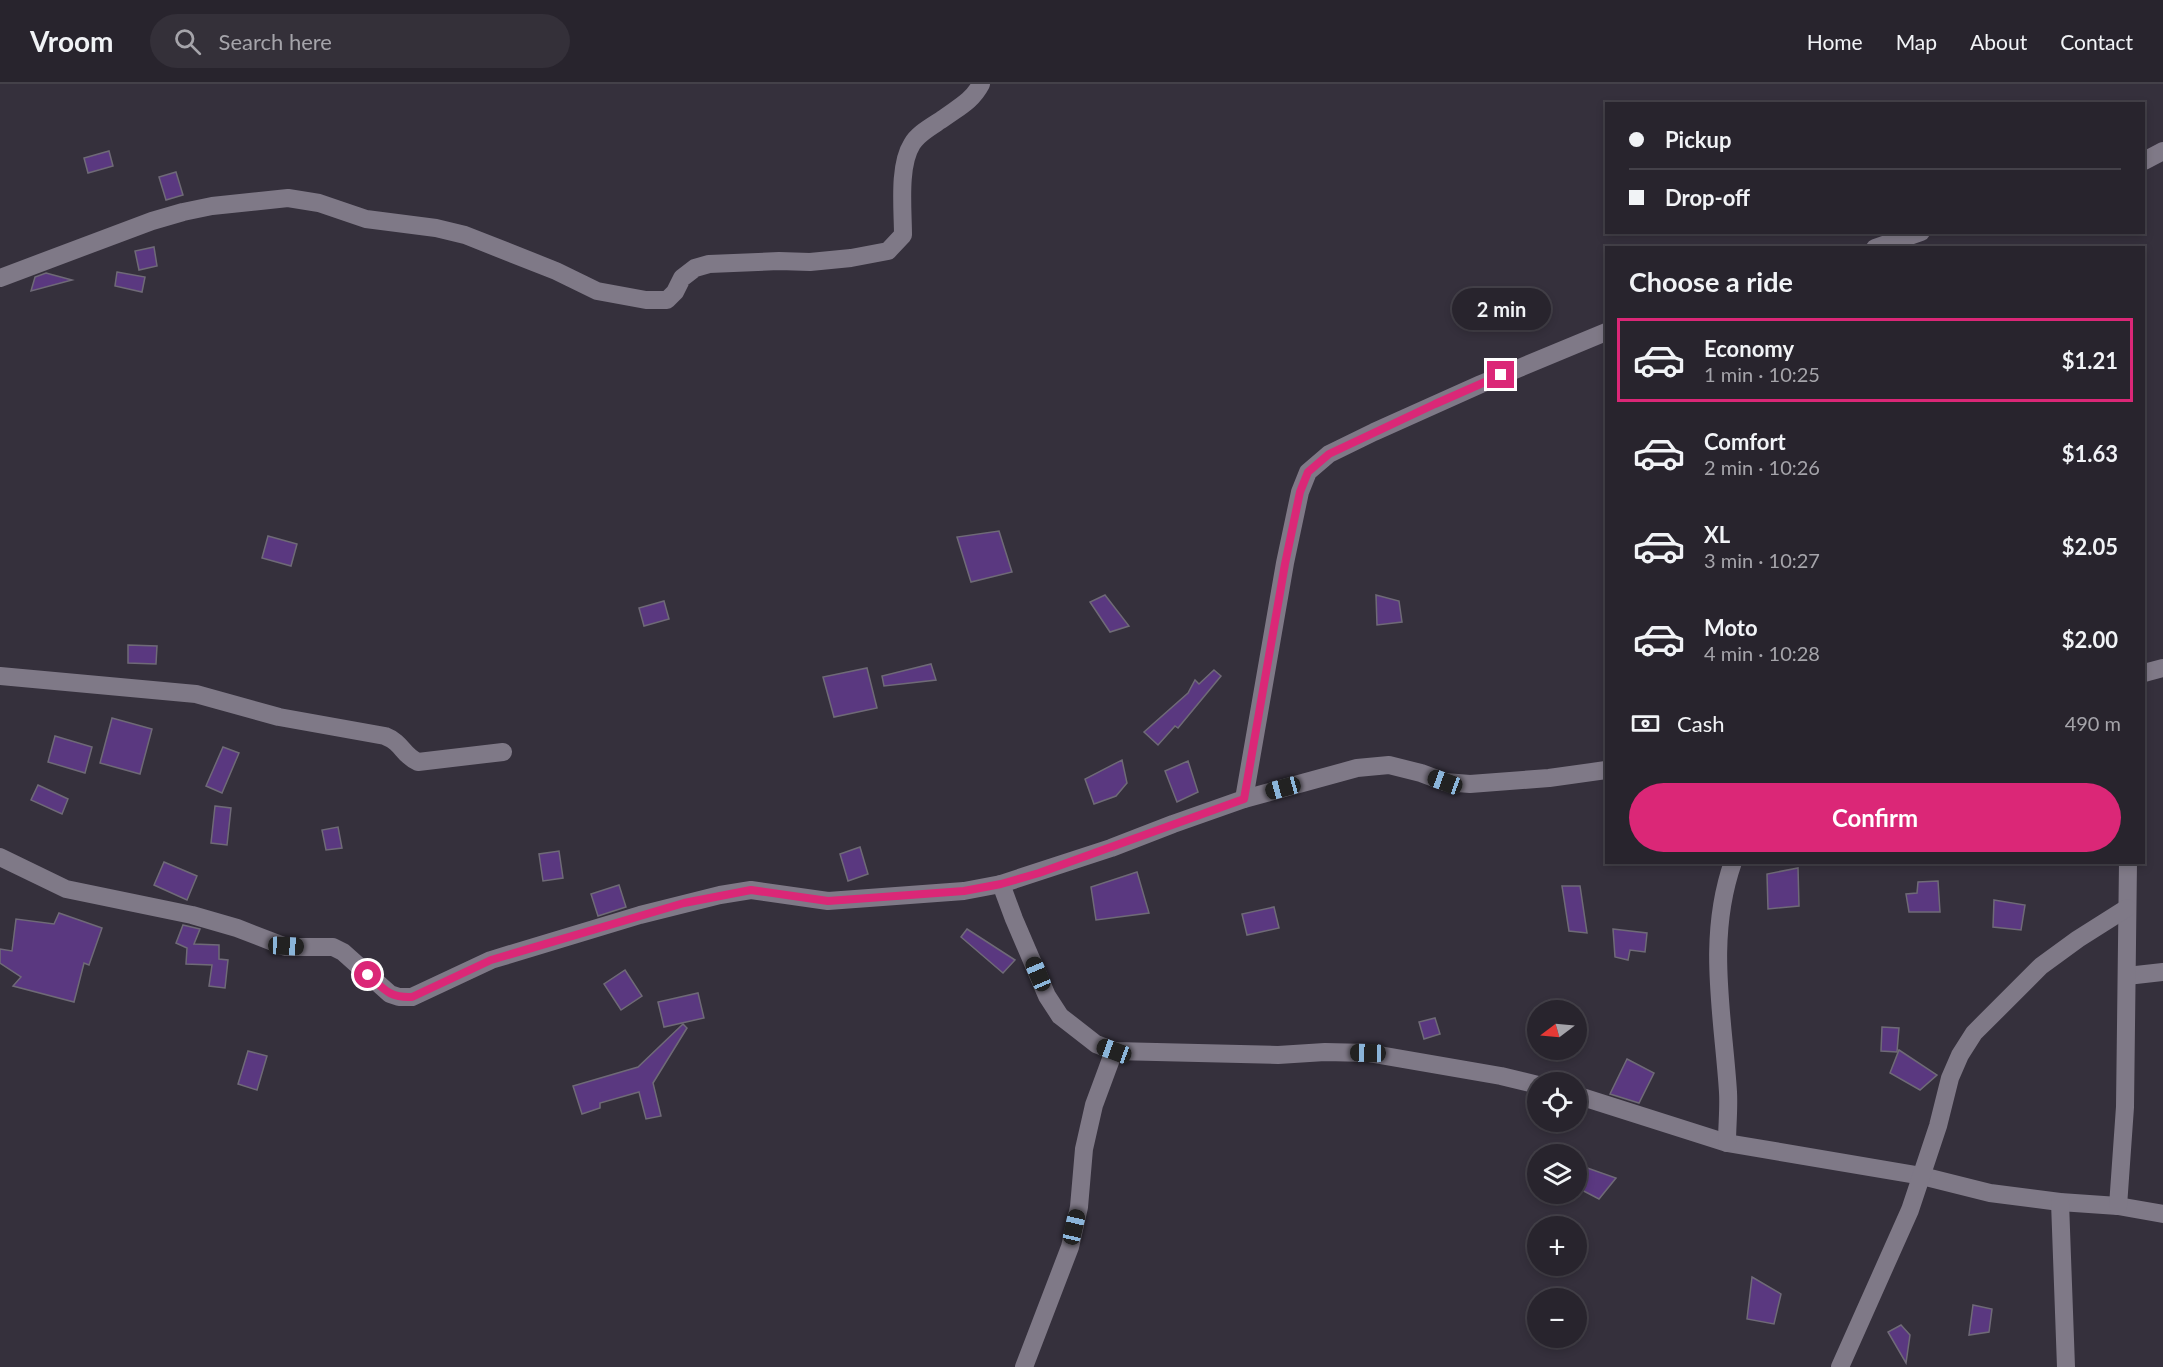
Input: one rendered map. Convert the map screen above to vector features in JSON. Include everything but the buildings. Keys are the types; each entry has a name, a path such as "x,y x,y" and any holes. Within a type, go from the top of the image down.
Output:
{"street":[{"path":"0,278 152,221 183,212 212,206 288,198 319,203 366,219 436,228 465,235 556,271 597,291 646,300 667,300 675,292 682,278 695,268 709,264 810,262 888,251 903,235 903,183 906,157 912,143 974,96 981,84"},
{"path":"2145,160 2163,151"},
{"path":"1881,246 1915,234"},
{"path":"1244,799 1285,564 1300,492 1308,472 1329,454 1374,432 1480,384 1605,332"},
{"path":"2145,673 2163,668"},
{"path":"0,676 196,694 279,717 385,736 396,740 410,758 418,762 503,752"},
{"path":"0,857 66,889 192,915 286,946 333,947 343,952 390,994 412,997 491,960 662,909 720,895 751,890 828,901 964,891 1001,884 1111,848 1244,799 1357,768 1389,765 1445,782 1470,784 1550,778 1605,770"},
{"path":"1727,1143 1728,1093 1719,1002 1718,946 1722,895 1731,864"},
{"path":"2118,1206 2125,1107 2128,864"},
{"path":"1001,884 1047,996 1060,1016 1096,1044 1114,1051 1278,1055 1325,1052 1368,1053 1527,1082"},
{"path":"1840,1367 1869,1297 1895,1245 1922,1176 1950,1078 1959,1055 1974,1033 2041,966 2127,908"},
{"path":"2127,976 2163,972"},
{"path":"1024,1367 1070,1247 1079,1207 1084,1149 1094,1105 1114,1051"},
{"path":"1587,1098 1727,1143 1922,1176 1990,1193 2060,1202 2118,1206 2163,1214"},
{"path":"2060,1202 2066,1367"}],"route":[{"path":"368,975 390,994 412,997 491,960 684,903 751,890 828,901 964,891 1001,884 1111,848 1244,799 1285,564 1300,492 1308,472 1329,454 1501,375"}]}
